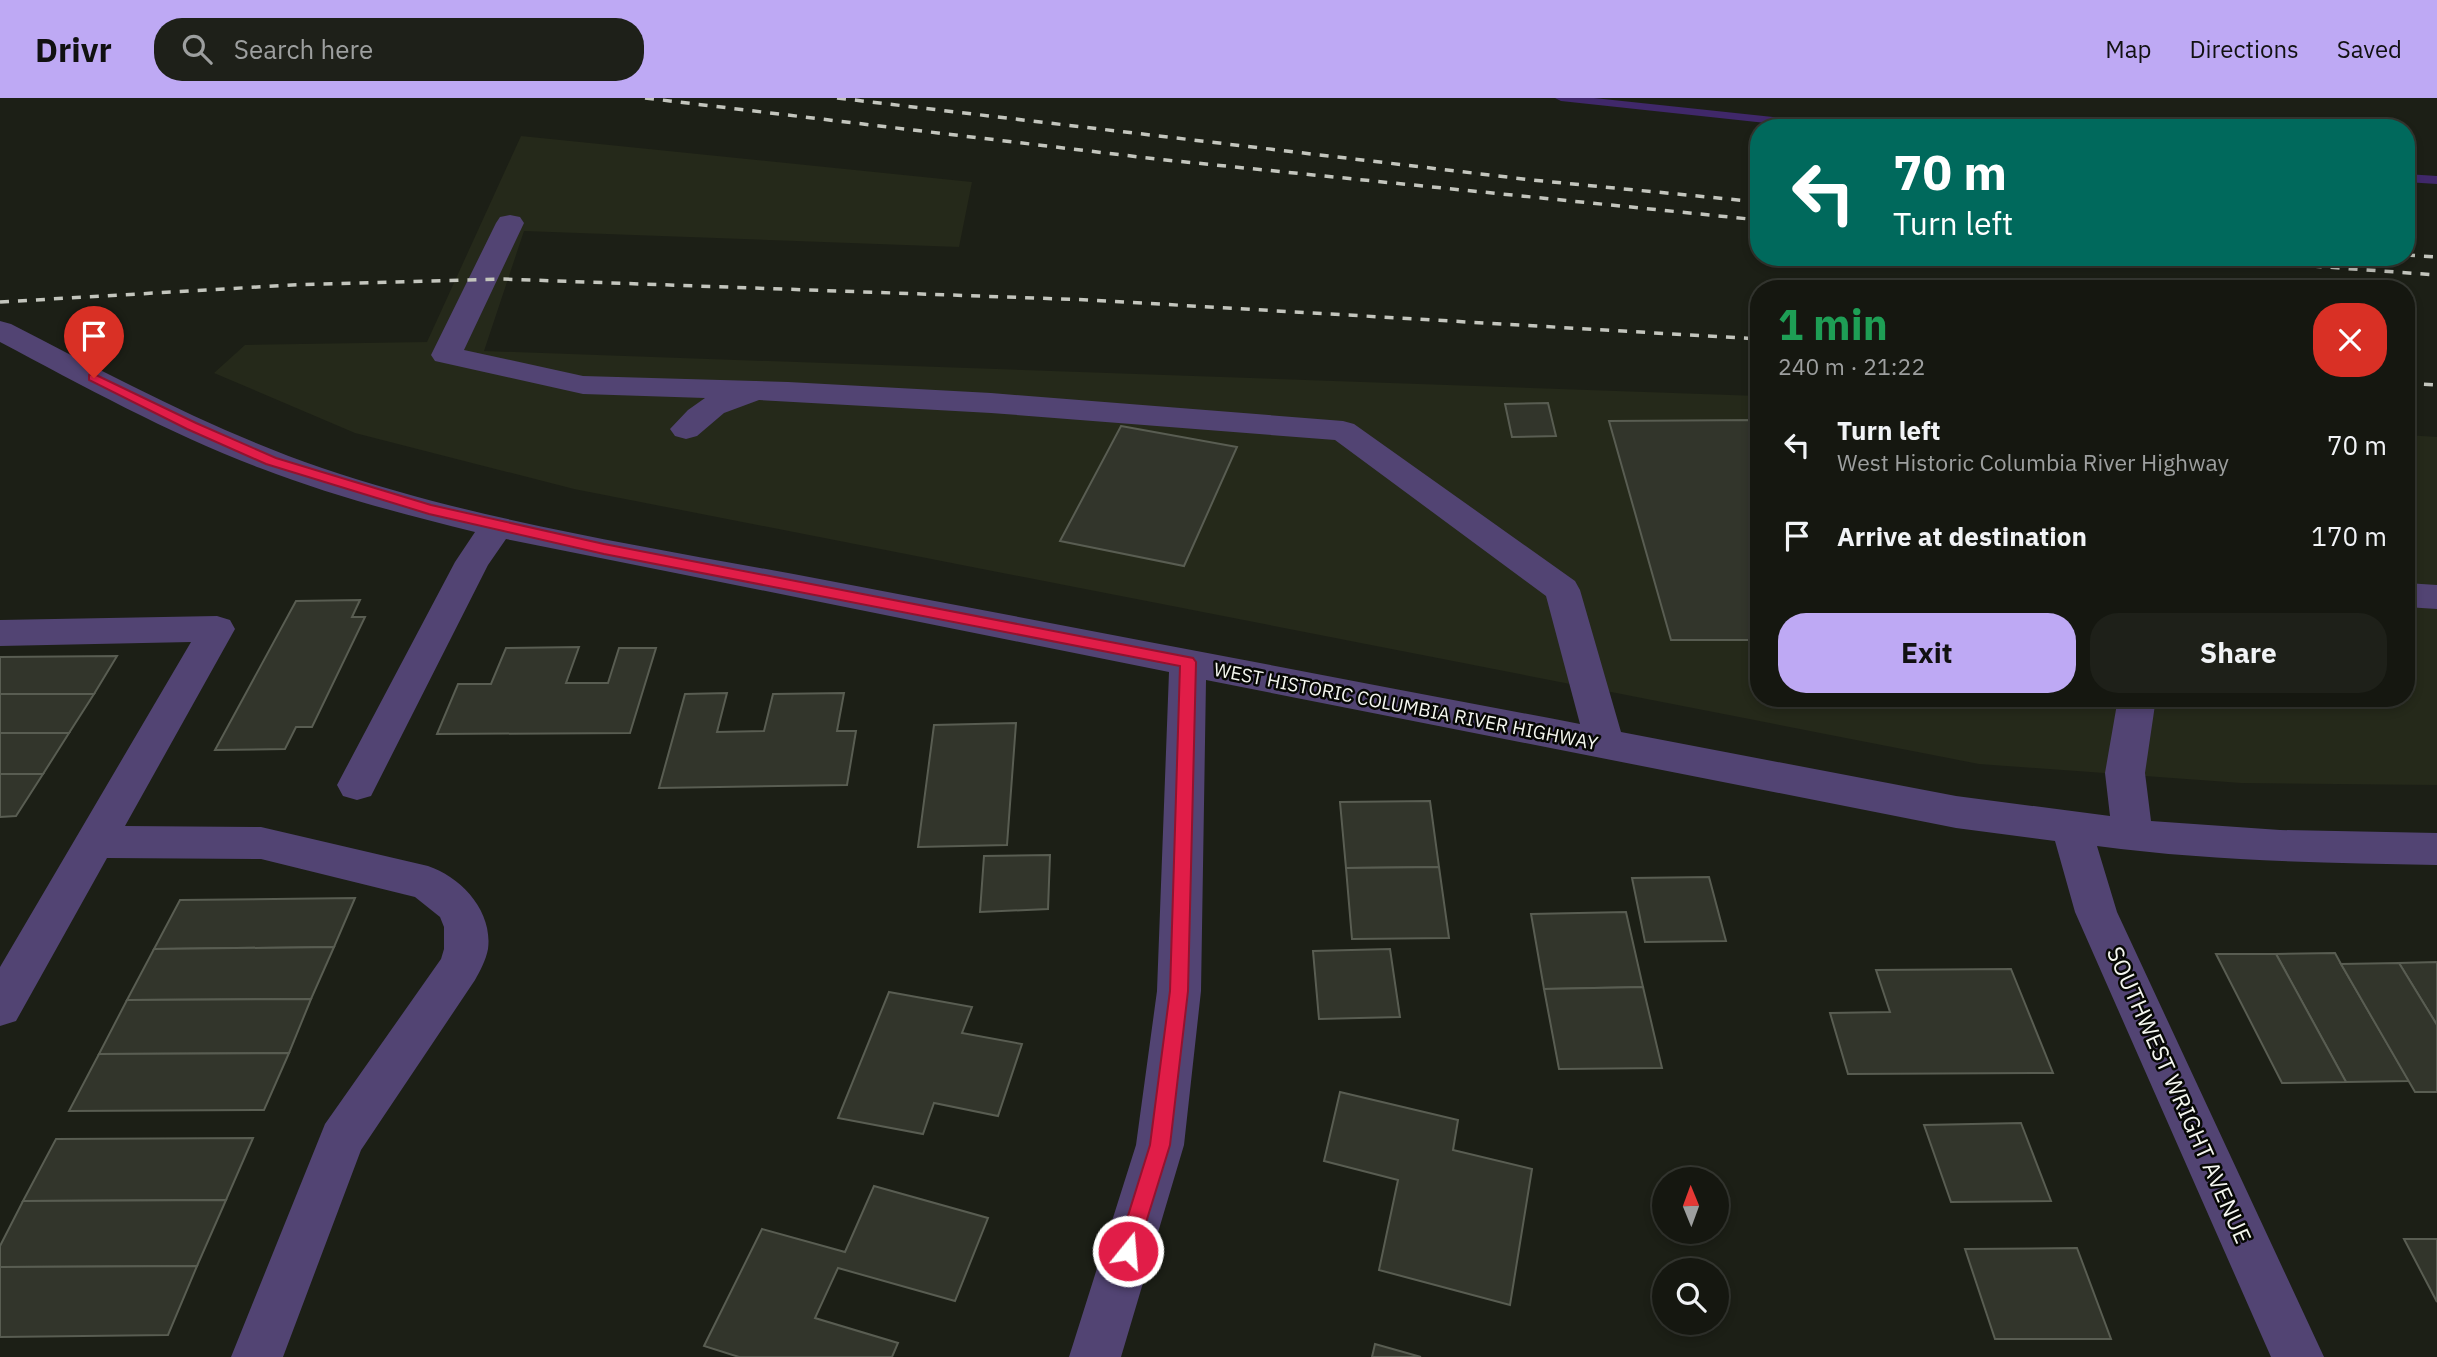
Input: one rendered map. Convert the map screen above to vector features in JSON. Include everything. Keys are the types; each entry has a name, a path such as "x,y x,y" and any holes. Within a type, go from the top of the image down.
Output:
{"street":[{"path":"510,223 446,355 583,385 788,391 991,403 1343,430 1562,590 1605,745"},
{"name":"WEST HISTORIC COLUMBIA RIVER HIGHWAY","path":"0,330 191,426 271,461 369,492 497,526 1956,812 2133,836 2280,846 2437,849"},
{"path":"686,429 705,410 731,397 788,391"},
{"path":"357,785 472,562 497,526"},
{"path":"2415,596 2437,597"},
{"path":"0,633 217,629 0,1007"},
{"path":"1095,1357 1160,1145 1179,991 1188,662"},
{"path":"2133,836 2125,773 2136,707"},
{"name":"SOUTHWEST WRIGHT AVENUE","path":"2072,829 2096,912 2298,1357"},
{"path":"94,842 261,844 428,883 457,907 465,927 466,949 460,967 342,1139 257,1357"}],"shaded area":[{"path":"521,136 972,182 959,247 524,231 484,351 1750,396 1750,707 2415,707 2415,436 2437,437 2437,785 2241,783 1979,764 574,489 355,433 214,373 245,345 427,342"}],"building":[{"path":"1548,403 1556,436 1512,437 1505,404"},
{"path":"1750,420 1750,640 1671,640 1609,421"},
{"path":"1121,426 1237,447 1184,566 1060,541"},
{"path":"360,600 352,617 365,617 312,727 296,727 285,749 215,750 296,601"},
{"path":"579,647 566,683 608,683 619,648 656,648 630,733 437,734 458,684 491,684 506,648"},
{"path":"117,656 94,694 0,694 0,657"},
{"path":"727,693 717,732 764,731 773,694 844,693 837,731 856,731 847,785 659,788 685,694"},
{"path":"0,694 94,694 69,733 0,733"},
{"path":"1016,723 1007,845 918,847 934,725"},
{"path":"0,733 69,733 43,774 0,774"},
{"path":"0,774 43,774 16,816 0,817"},
{"path":"1430,801 1439,867 1346,868 1340,802"},
{"path":"1050,855 1048,909 980,912 984,856"},
{"path":"1439,867 1449,938 1352,939 1346,868"},
{"path":"1709,877 1726,941 1645,942 1632,878"},
{"path":"355,898 334,947 154,949 180,900"},
{"path":"1626,912 1643,987 1544,989 1531,914"},
{"path":"334,947 311,999 127,1000 154,949"},
{"path":"1390,949 1400,1017 1319,1019 1313,951"},
{"path":"2335,953 2409,1081 2346,1082 2276,954"},
{"path":"2216,954 2276,954 2346,1082 2282,1083"},
{"path":"2437,962 2437,1025 2399,963"},
{"path":"2399,963 2437,1025 2437,1092 2415,1092 2341,964"},
{"path":"2011,969 2053,1073 1848,1074 1830,1013 1890,1012 1876,970"},
{"path":"1643,987 1662,1068 1559,1069 1544,989"},
{"path":"889,992 972,1007 962,1033 1022,1044 998,1116 934,1103 923,1134 838,1118"},
{"path":"311,999 289,1053 99,1054 127,1000"},
{"path":"289,1053 264,1110 69,1111 99,1054"},
{"path":"1340,1092 1458,1120 1453,1150 1532,1169 1510,1305 1379,1270 1398,1180 1324,1161"},
{"path":"2021,1123 2051,1201 1951,1202 1924,1125"},
{"path":"253,1138 226,1200 23,1201 56,1139"},
{"path":"874,1186 988,1218 955,1301 838,1268 815,1318 898,1343 892,1357 739,1357 704,1346 762,1229 845,1252"},
{"path":"226,1200 197,1266 0,1267 0,1246 23,1201"},
{"path":"2404,1239 2437,1239 2437,1302"},
{"path":"2077,1248 2111,1339 1995,1339 1965,1249"},
{"path":"197,1266 168,1335 0,1337 0,1267"},
{"path":"1375,1344 1421,1357 1372,1357"}],"waterway":[{"path":"1561,98 1763,119"},
{"path":"2415,179 2437,180"}],"railway":[{"path":"645,98 1156,159 1750,219"},
{"path":"837,98 1532,180 1750,201"},
{"path":"2415,256 2437,257"},
{"path":"2312,266 2437,275"},
{"path":"0,302 292,285 501,279 1090,300 1750,338"},
{"path":"2415,384 2437,385"}],"route":[{"path":"94,378 191,426 271,461 429,509 604,549 1188,662 1179,991 1160,1145 1128,1251"}]}
